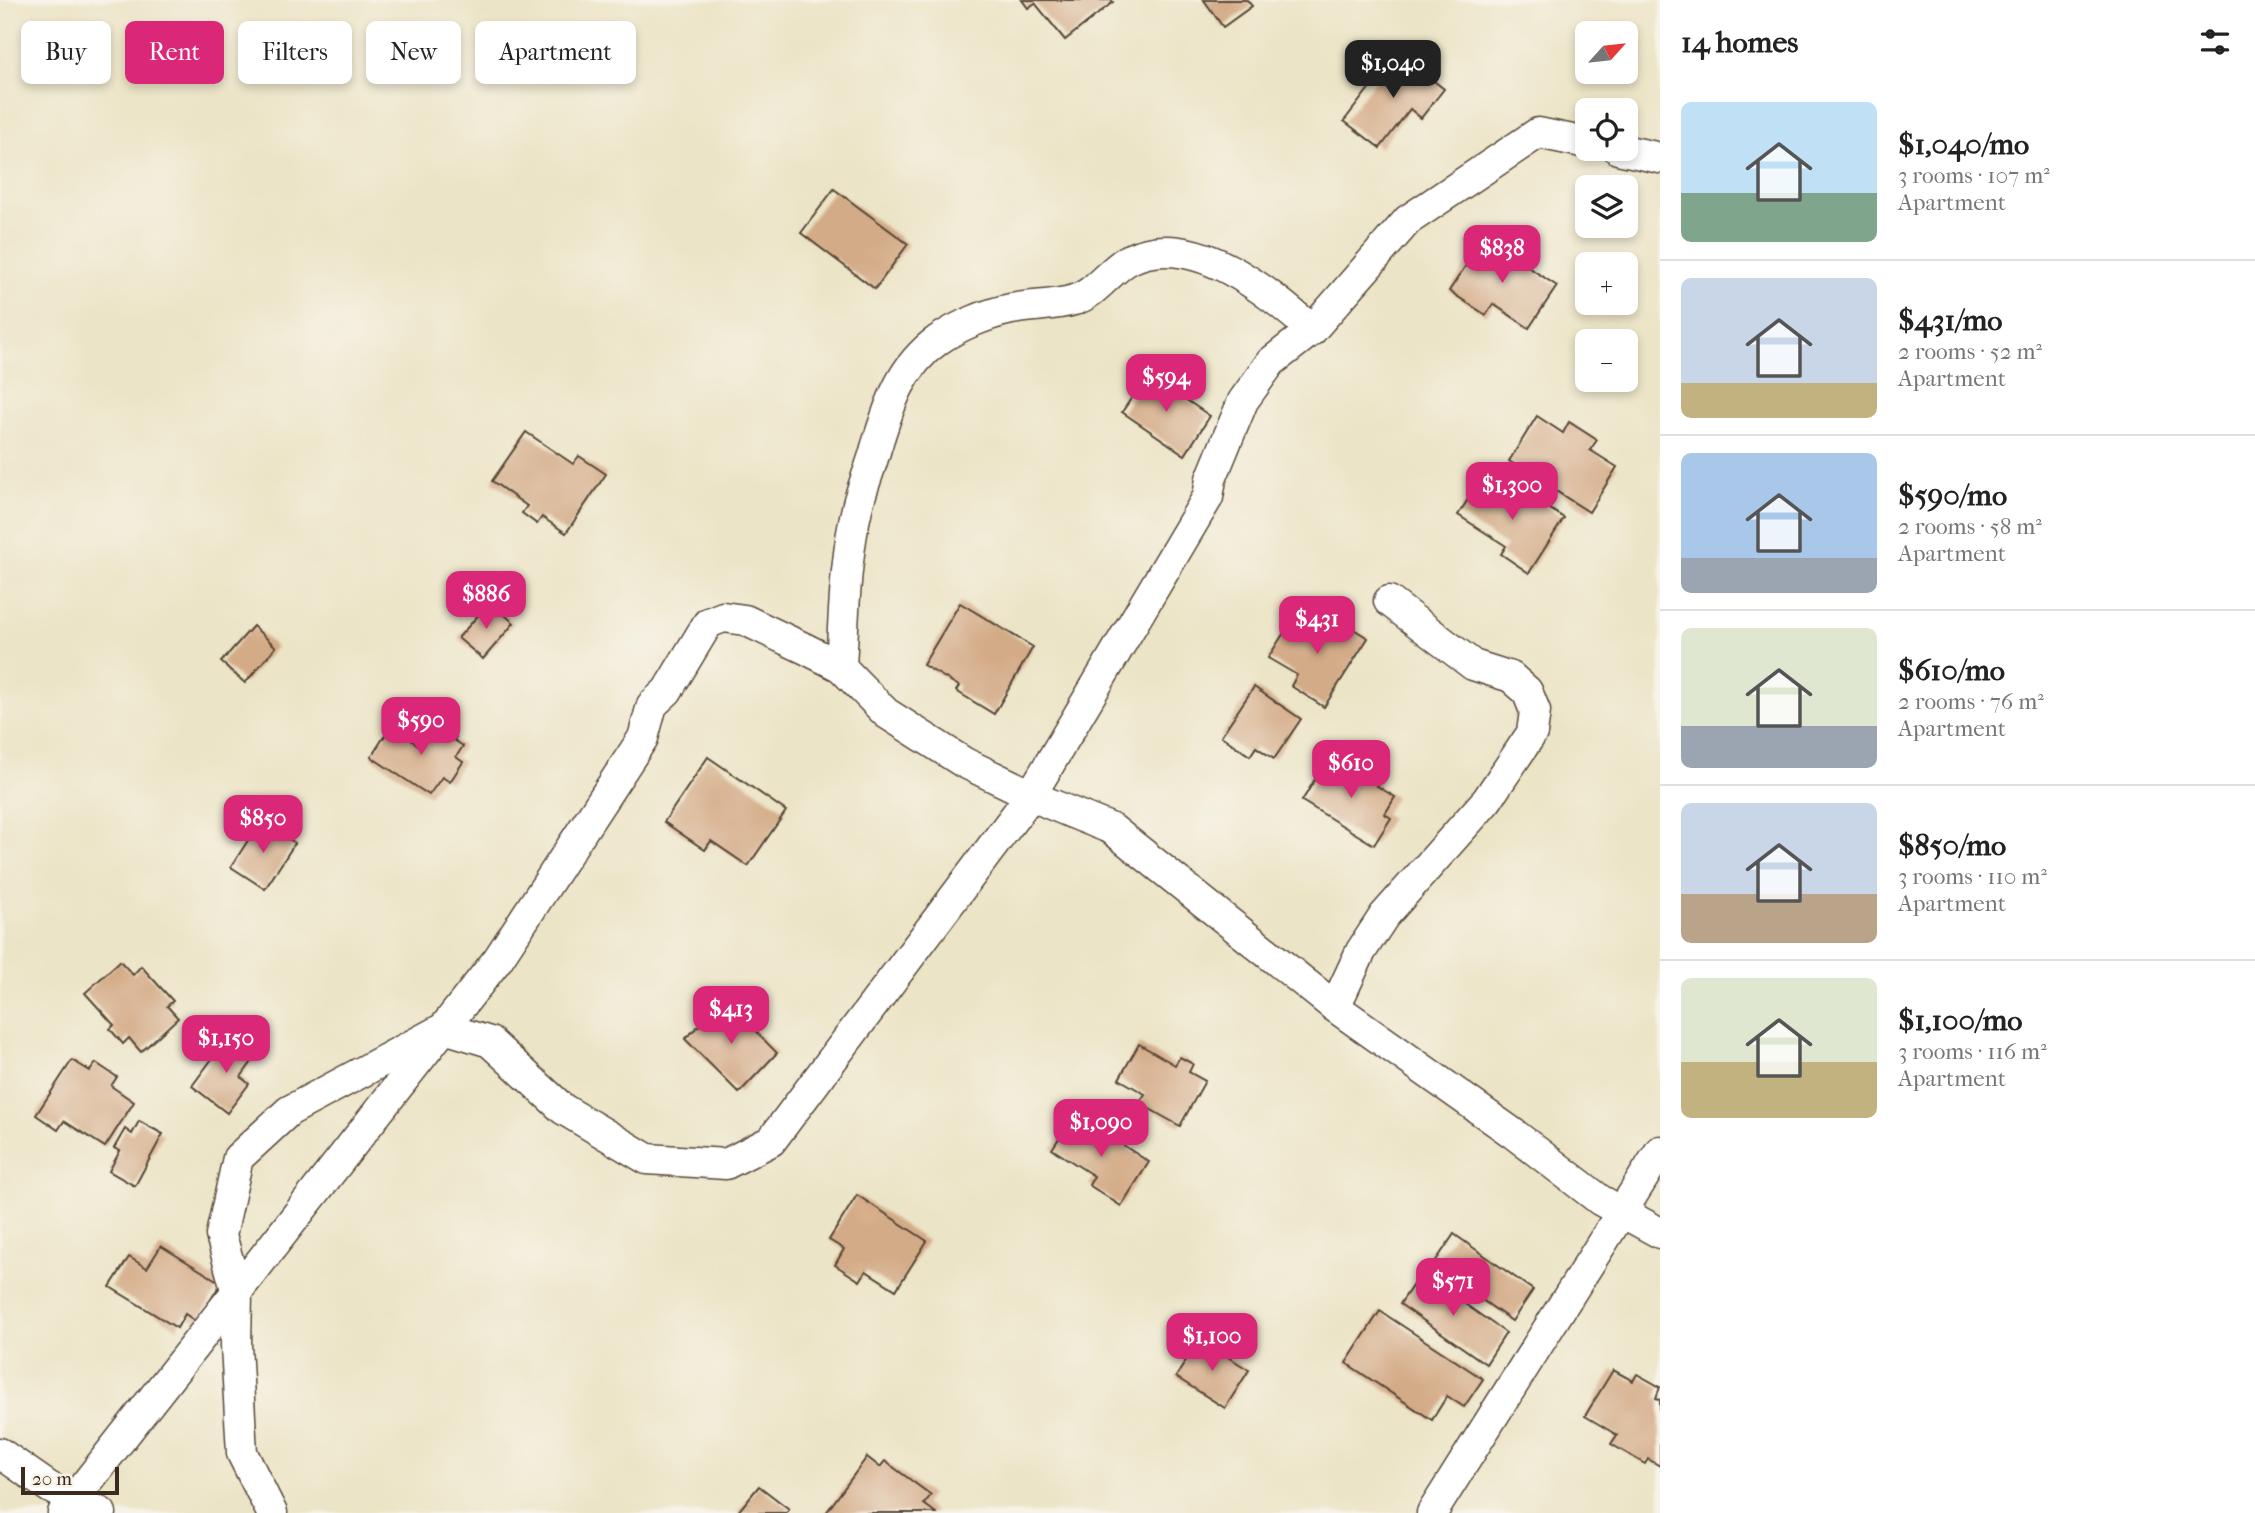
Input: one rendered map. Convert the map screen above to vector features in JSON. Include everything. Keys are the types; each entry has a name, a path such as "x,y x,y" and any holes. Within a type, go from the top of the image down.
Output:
{"street":[{"path":"272,1513 242,1453 236,1345 237,1293 221,1236 238,1158 289,1111 444,1028 490,1042 563,1109 647,1159 726,1164 771,1141 1031,794 1208,497 1211,479 1243,401 1271,362 1312,330 1408,220 1538,133 1575,141"},
{"path":"1638,153 1660,158"},
{"path":"841,667 850,555 858,504 892,395 918,357 939,340 970,323 1009,309 1076,300 1128,260 1156,251 1186,253 1229,268 1312,330"},
{"path":"1335,1007 1361,951 1384,916 1488,800 1532,733 1534,722 1535,712 1527,691 1511,677 1473,665 1390,601"},
{"path":"68,1506 498,959 643,738 652,705 667,691 708,623 723,617 745,620 841,667 886,713 964,762 1112,829 1335,1007 1514,1134 1600,1200 1660,1233"},
{"path":"1432,1513 1660,1151"},
{"path":"0,1453 49,1487 68,1506 101,1513"}],"building":[{"path":"1022,0 1113,2 1065,40 1035,3 1028,8"},
{"path":"1204,0 1247,0 1252,6 1223,27"},
{"path":"1397,52 1444,89 1421,118 1410,109 1380,148 1344,121"},
{"path":"834,189 908,244 875,289 801,233"},
{"path":"1484,238 1557,286 1529,328 1493,304 1486,315 1449,291"},
{"path":"1148,374 1210,416 1185,455 1122,412"},
{"path":"1537,416 1563,433 1569,422 1597,440 1590,450 1617,467 1589,512 1509,461"},
{"path":"526,432 573,464 579,456 606,474 566,533 542,517 537,524 522,513 527,506 492,481"},
{"path":"1483,476 1531,507 1536,500 1564,518 1529,573 1501,554 1506,546 1458,515"},
{"path":"490,602 514,623 483,659 458,638"},
{"path":"960,603 1033,647 994,714 956,691 959,686 923,665"},
{"path":"1297,612 1334,635 1342,622 1368,638 1324,707 1291,686 1297,675 1268,658"},
{"path":"253,626 276,647 245,683 221,662"},
{"path":"1254,687 1301,719 1274,759 1256,747 1250,756 1221,736"},
{"path":"436,723 456,737 454,740 463,746 456,757 463,762 450,782 442,777 429,795 371,757 391,726 420,746"},
{"path":"1329,756 1361,776 1365,770 1381,779 1377,786 1395,797 1385,814 1391,818 1374,845 1302,801"},
{"path":"708,757 786,811 748,866 711,841 705,850 664,822"},
{"path":"261,820 295,843 265,889 231,867"},
{"path":"120,961 133,975 141,966 173,1001 167,1006 178,1018 141,1052 129,1038 123,1044 110,1029 114,1025 85,993"},
{"path":"725,1000 777,1053 739,1093 685,1039"},
{"path":"229,1036 256,1056 241,1077 249,1084 227,1113 192,1086"},
{"path":"1139,1044 1175,1065 1180,1057 1193,1064 1189,1072 1205,1081 1180,1126 1139,1103 1145,1094 1119,1079"},
{"path":"72,1060 90,1071 96,1063 117,1077 111,1086 134,1102 105,1147 64,1121 58,1130 36,1115"},
{"path":"1075,1114 1149,1162 1121,1206 1089,1185 1094,1176 1052,1149"},
{"path":"139,1121 163,1134 135,1186 109,1171 120,1151 114,1148 125,1129 132,1134"},
{"path":"857,1195 927,1241 896,1290 866,1271 860,1281 835,1265 844,1249 829,1240"},
{"path":"1454,1234 1533,1290 1512,1321 1433,1265"},
{"path":"161,1246 221,1283 197,1322 185,1314 177,1328 110,1287 129,1257 147,1268"},
{"path":"1421,1273 1506,1333 1486,1364 1400,1304"},
{"path":"1380,1311 1483,1379 1464,1407 1447,1396 1432,1420 1346,1363"},
{"path":"1199,1339 1249,1370 1225,1408 1176,1377"},
{"path":"1613,1370 1633,1381 1637,1374 1660,1387 1656,1398 1660,1400 1660,1466 1648,1459 1645,1464 1611,1444 1617,1435 1585,1416"},
{"path":"867,1457 880,1467 885,1461 931,1495 924,1504 936,1513 826,1513"},
{"path":"759,1486 789,1509 786,1513 737,1513"}]}
